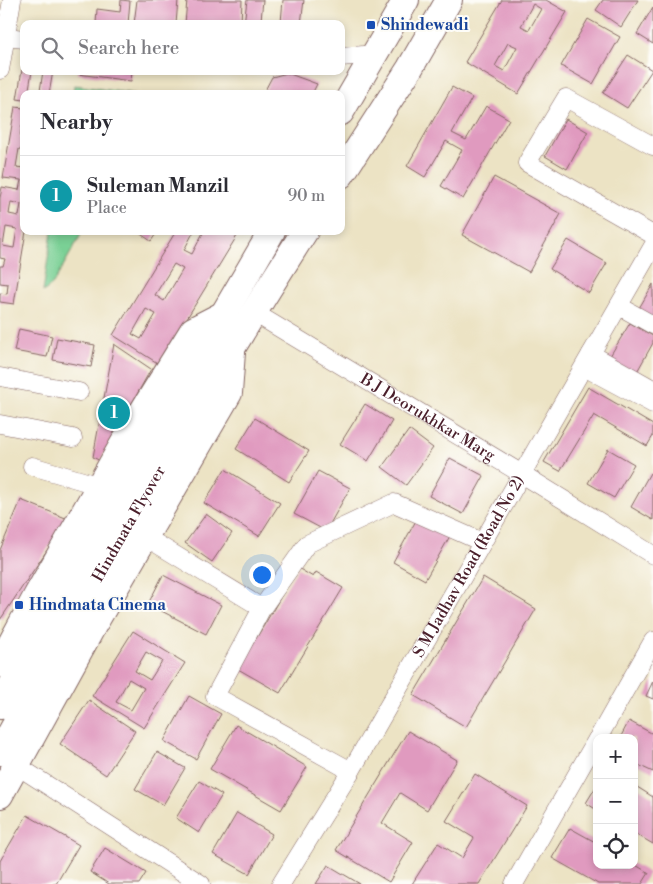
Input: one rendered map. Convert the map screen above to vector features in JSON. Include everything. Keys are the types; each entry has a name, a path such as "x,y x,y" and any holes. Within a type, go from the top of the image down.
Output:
{"highway":[{"path":"345,169 410,68 449,0"},
{"path":"345,105 375,54 401,2"},
{"name":"Hindmata Flyover","path":"4,777 206,369 224,314 270,235"},
{"name":"Hindmata Flyover","path":"0,706 153,435 206,369 232,348 302,235"},
{"path":"0,664 134,425 192,330 224,314"},
{"path":"4,777 229,393 232,348"}],"street":[{"path":"0,70 12,0"},
{"path":"6,37 20,39"},
{"path":"345,57 375,54"},
{"path":"653,146 566,98 527,162 653,235"},
{"name":"S M Jadhav Road (Road No 2)","path":"281,884 351,771 653,246"},
{"path":"619,306 653,325"},
{"name":"B J Deorukhkar Marg","path":"253,312 653,555"},
{"path":"587,360 653,388"},
{"path":"587,360 653,404"},
{"path":"0,377 79,392"},
{"path":"0,424 73,438"},
{"path":"32,466 100,486"},
{"path":"351,771 215,696 262,608 307,544 394,504 482,542"},
{"path":"144,536 262,608"},
{"path":"599,734 653,641"},
{"path":"514,884 593,745"},
{"path":"4,777 202,884"}],"green space":[{"path":"74,85 108,90 73,90"},
{"path":"51,235 81,235 53,284 43,292"}],"building":[{"path":"121,0 130,1 128,20 96,20 97,9 120,12"},
{"path":"137,0 178,0 176,20 134,20"},
{"path":"187,0 242,0 241,20 185,20"},
{"path":"247,0 263,0 261,20 244,20"},
{"path":"283,0 304,0 302,20 281,20"},
{"path":"502,0 546,0 567,12 518,94 465,62","holes":["533,4 541,9 529,30 521,26","508,43 517,47 504,71 495,66"]},
{"path":"603,0 638,0 621,27 596,10"},
{"path":"653,7 653,44 637,34"},
{"path":"588,19 620,37 593,84 561,66"},
{"path":"628,55 652,70 627,108 603,93"},
{"path":"21,75 31,75 29,89 34,90 20,90 20,99 17,99"},
{"path":"42,75 52,75 50,90 40,90"},
{"path":"86,75 132,75 131,81"},
{"path":"292,75 317,84 314,90 265,90 272,77"},
{"path":"452,87 472,98 452,133 466,140 486,106 509,119 463,199 441,186 462,150 446,141 425,177 407,166"},
{"path":"15,107 20,108 20,149 16,167 20,168 20,180 3,178"},
{"path":"566,119 588,132 567,169 545,156"},
{"path":"494,177 561,214 529,272 462,235"},
{"path":"20,185 20,204 11,202 9,214 19,216 20,210 20,235 25,235 14,304 0,302 0,293 7,294 8,284 0,283 0,266 3,266 5,259 0,258 0,198 2,187 19,190","holes":["6,227 17,229 14,248 3,246"]},
{"path":"142,235 155,235 151,241"},
{"path":"174,235 192,235 184,250 192,254 202,235 238,235 159,364 113,335","holes":["174,264 183,269 164,301 155,295","146,309 156,314 141,339 132,334"]},
{"path":"568,240 607,263 589,293 550,269"},
{"path":"653,284 653,319 638,310"},
{"path":"630,323 653,336 653,343 634,377 607,361"},
{"path":"19,329 52,336 47,357 14,351"},
{"path":"57,338 95,345 91,367 53,360"},
{"path":"114,344 151,369 100,461 93,457"},
{"path":"588,387 653,425 653,436 647,446 594,415 560,471 544,462"},
{"path":"365,404 392,421 368,461 340,444"},
{"path":"255,418 309,451 289,482 236,449"},
{"path":"409,430 433,448 406,485 382,467"},
{"path":"608,449 634,464 614,498 588,483"},
{"path":"450,458 484,476 463,514 429,496"},
{"path":"225,469 280,503 259,536 204,503"},
{"path":"318,471 350,488 326,531 294,514"},
{"path":"650,473 653,474 653,520 631,507"},
{"path":"21,500 68,519 0,620 0,550"},
{"path":"206,514 232,533 212,562 185,543"},
{"path":"418,517 450,536 425,580 393,562"},
{"path":"298,568 313,577 316,572 343,588 280,693 238,669"},
{"path":"163,575 221,605 206,634 148,604"},
{"path":"483,577 536,609 466,727 413,695"},
{"path":"133,631 185,663 144,728 92,696","holes":["146,652 162,661 150,680 135,671","129,679 144,688 131,710 116,702"]},
{"path":"653,681 653,699 646,696"},
{"path":"189,696 221,714 196,759 164,741"},
{"path":"89,700 135,731 106,775 60,744"},
{"path":"629,721 653,734 653,772 638,765 638,734 622,734"},
{"path":"236,725 307,767 281,810 210,769"},
{"path":"408,731 457,760 427,810 400,793 382,823 413,842 389,882 336,850"},
{"path":"157,752 185,768 163,805 135,789"},
{"path":"475,774 527,806 479,884 412,884 438,843 462,858 474,838 446,821"},
{"path":"199,781 222,795 199,833 176,818"},
{"path":"638,788 653,797 653,844 638,835"},
{"path":"593,792 593,807 586,803"},
{"path":"237,813 272,834 249,874 213,854"},
{"path":"27,815 79,845 56,884 0,884 0,861"},
{"path":"570,828 593,841 593,869 638,869 638,866 649,873 642,884 598,884 552,858"},
{"path":"105,848 146,873 139,884 109,884 90,872"},
{"path":"328,865 360,884 316,884"}],"place":[{"name":"Shindewadi","path":"371,25"},
{"name":"Suleman Manzil","path":"114,413"},
{"name":"Hindmata Cinema","path":"19,605"}]}
